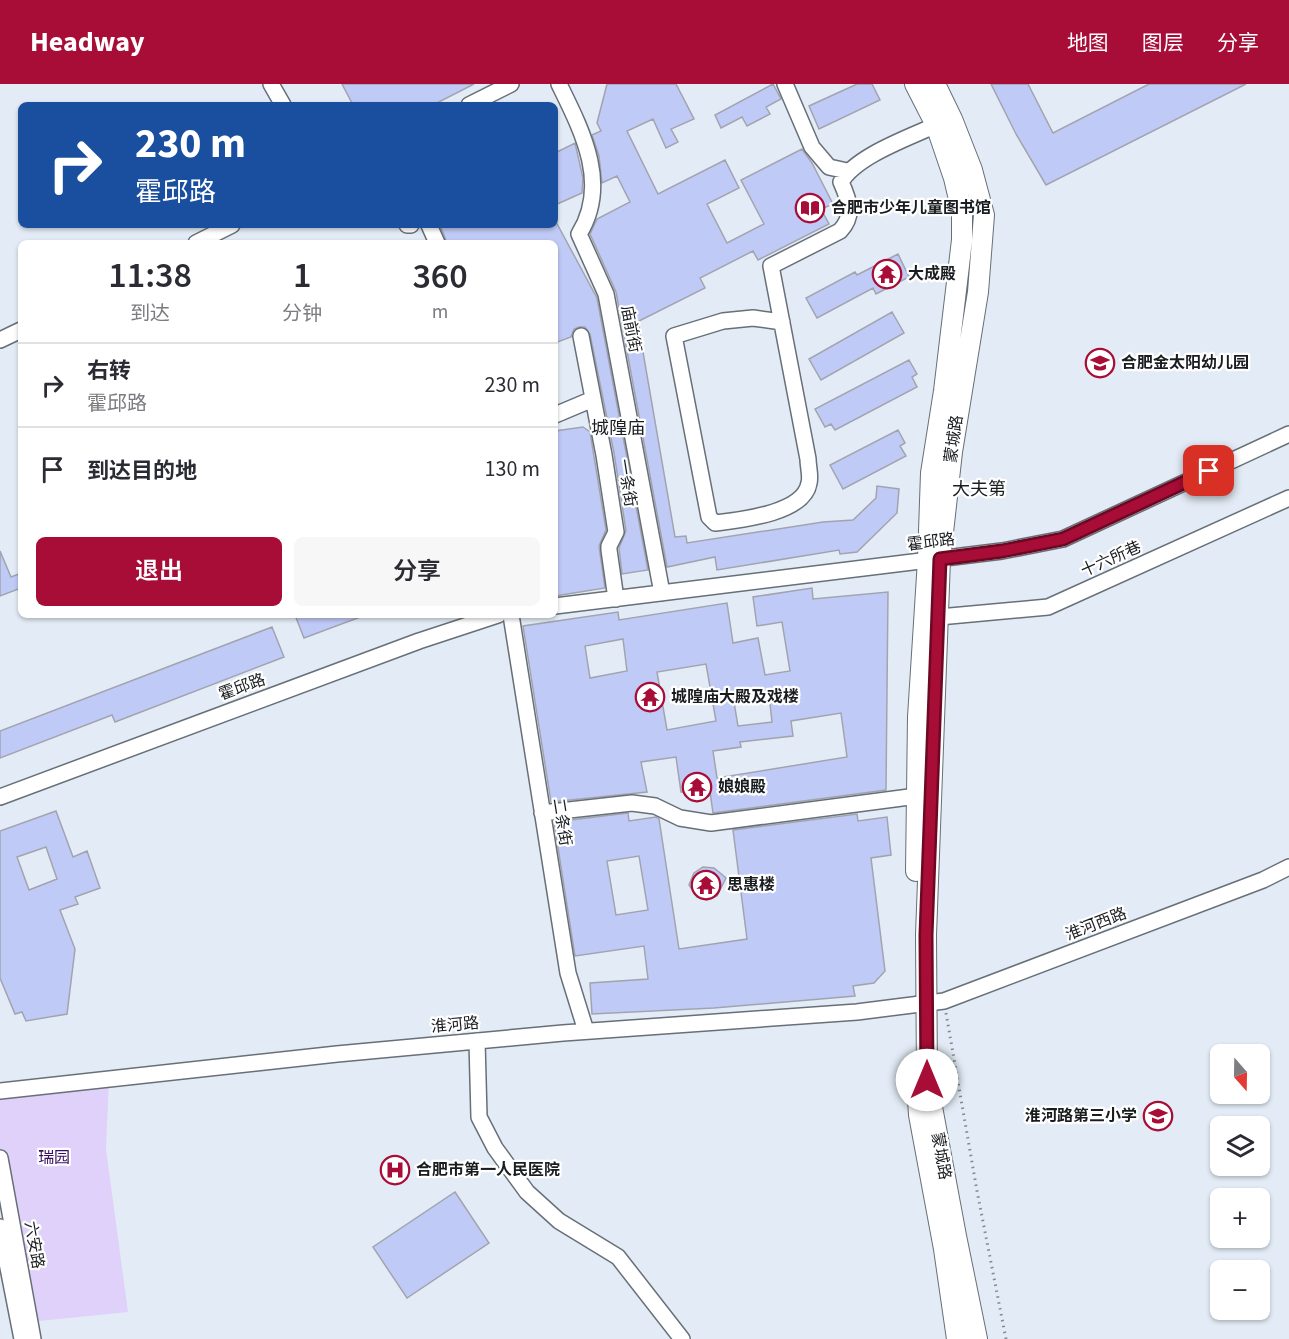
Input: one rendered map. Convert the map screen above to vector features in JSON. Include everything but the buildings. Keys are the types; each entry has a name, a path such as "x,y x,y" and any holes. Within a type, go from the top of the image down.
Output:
{"main road":[{"name":"蒙城路","path":"915,84 936,125 954,178 962,212 962,240 944,391 931,473 939,617 926,935 927,1080 977,1339"},
{"name":"蒙城路","path":"935,84 972,170 984,215 978,292 934,559 918,717 917,796 928,1003 919,1115 944,1250 957,1339"}],"street":[{"path":"271,84 281,102"},
{"path":"475,102 511,84"},
{"name":"庙前街","path":"558,84 578,123 590,156 594,188 587,220 579,234 606,294 662,593"},
{"path":"785,84 812,147 829,167 847,171"},
{"path":"782,322 753,318 723,321 674,336 709,517 715,523 740,520 788,507 805,494 810,483 808,459 782,322 771,266 840,231 847,224 850,217 847,195 841,182 847,171 859,162 936,125"},
{"path":"202,240 226,228"},
{"path":"0,340 18,331"},
{"name":"一条街","path":"581,336 616,532 609,546 616,598"},
{"path":"558,414 593,399"},
{"name":"霍邱路","path":"558,606 1002,551 1063,539 1289,434"},
{"name":"十六所巷","path":"939,617 1048,607 1289,498"},
{"name":"霍邱路","path":"0,797 418,641 489,618"},
{"name":"二条街","path":"511,618 568,973 586,1032"},
{"path":"542,813 632,803 655,807 680,818 711,823 917,796"},
{"name":"淮河西路","path":"928,1003 1263,880 1289,867"},
{"name":"淮河路","path":"0,1091 337,1054 586,1032 857,1012 928,1003"},
{"path":"477,1041 479,1117 495,1148 527,1192 551,1214 618,1257 682,1339"},
{"name":"六安路","path":"0,1158 33,1339"},
{"name":"六安路","path":"0,1227 22,1339"}],"path":[{"path":"928,1003 977,1191 1006,1339"}],"green space":[{"name":"瑞园","path":"109,1079 106,1149 128,1312 29,1322 0,1158 0,1091"}],"place":[{"name":"合肥市少年儿童图书馆","path":"810,208"},
{"name":"大成殿","path":"887,274"},
{"name":"合肥金太阳幼儿园","path":"1100,363"},
{"name":"城隍庙大殿及戏楼","path":"650,697"},
{"name":"娘娘殿","path":"697,787"},
{"name":"思惠楼","path":"706,885"},
{"name":"淮河路第三小学","path":"1158,1116"},
{"name":"合肥市第一人民医院","path":"395,1170"}],"district":[{"name":"城隍庙","path":"618,428"},
{"name":"大夫第","path":"979,489"}],"route":[{"path":"927,1080 926,935 940,559 1002,551 1063,539 1209,471"}]}
